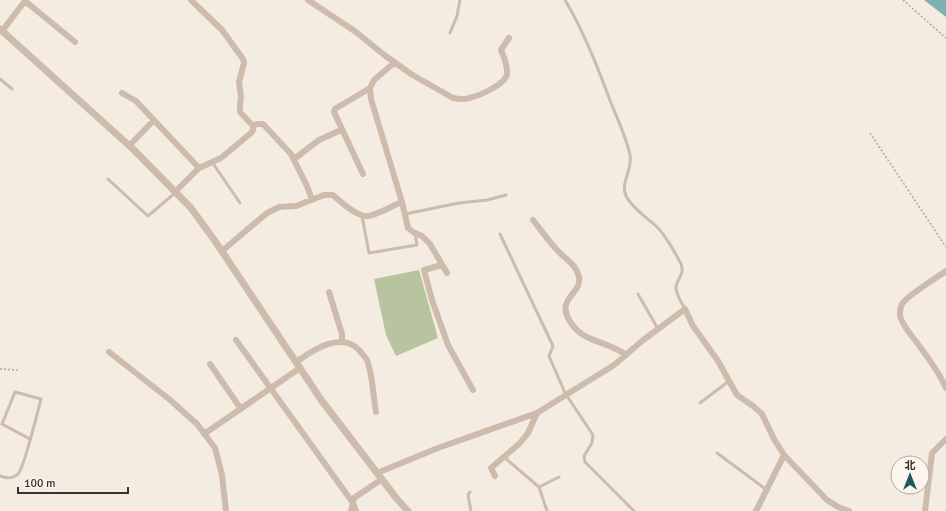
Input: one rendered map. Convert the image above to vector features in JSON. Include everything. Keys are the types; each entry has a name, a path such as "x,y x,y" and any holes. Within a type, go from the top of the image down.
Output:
{"street":[{"path":"75,42 25,0 1,31 129,146 191,208 222,251 322,401 408,511"},
{"path":"191,0 222,30 243,59 244,63 239,82 241,96 240,112 253,126"},
{"path":"308,0 356,32 394,63 453,98 459,100 470,98 496,86 505,80 507,73 506,61 501,50 509,38"},
{"path":"394,63 374,80 370,88 371,99 402,202 408,228 422,236 430,244 447,273"},
{"path":"363,174 334,115 334,112 335,109 370,88"},
{"path":"122,93 136,101 199,168"},
{"path":"129,146 154,120"},
{"path":"253,126 263,124 292,154 312,200"},
{"path":"175,192 199,168 221,158 251,133 253,126"},
{"path":"294,159 319,140 342,130"},
{"path":"222,251 267,214 279,207 296,206 324,194 333,194 344,204 362,216 368,216 402,202"},
{"path":"533,220 558,252 574,264 579,276 579,283 565,303 565,312 571,324 581,334 591,340 620,350 626,355"},
{"path":"442,265 424,270 432,300 448,345 473,390"},
{"path":"946,271 901,305 900,318 906,329 940,374 946,388"},
{"path":"329,292 342,334 342,342"},
{"path":"377,473 438,448 537,414 614,365 685,309 693,326 718,361 737,395 762,414 774,439 784,455 827,500 838,507 849,511"},
{"path":"236,340 353,503 356,511"},
{"path":"204,434 271,388 316,348 346,341 355,346 366,358 376,412"},
{"path":"109,352 169,399 197,424 214,448 222,475 226,511"},
{"path":"210,364 240,409"},
{"path":"495,476 491,468 520,444 528,433 537,414"},
{"path":"925,511 932,453 946,439"},
{"path":"756,511 784,455"},
{"path":"350,511 354,498 382,479"}],"lane":[{"path":"450,33 457,16 460,0"},
{"path":"565,0 584,37 622,130 630,154 631,163 624,189 626,196 631,203 658,227 678,257 682,267 682,276 676,286 678,295 685,309"},
{"path":"0,79 12,90"},
{"path":"212,162 240,203"},
{"path":"108,179 148,216 175,192"},
{"path":"405,214 459,203 506,196"},
{"path":"362,216 369,253 417,245 415,233"},
{"path":"500,234 553,346 549,356 566,396 593,436 592,442 584,456 585,462 634,511"},
{"path":"638,294 658,329"},
{"path":"700,403 729,381"},
{"path":"0,476 10,478 18,474 22,466 30,439 41,399 15,392 2,424 30,439"},
{"path":"717,453 766,490"},
{"path":"504,457 539,487 547,511"},
{"path":"539,487 559,476"},
{"path":"470,492 468,495 471,511"}],"path":[{"path":"903,0 946,38"},
{"path":"870,133 946,247"},
{"path":"0,368 18,370"}],"green space":[{"path":"419,270 438,338 396,356 386,335 374,279"}],"water":[{"path":"924,0 946,0 946,17"}]}
